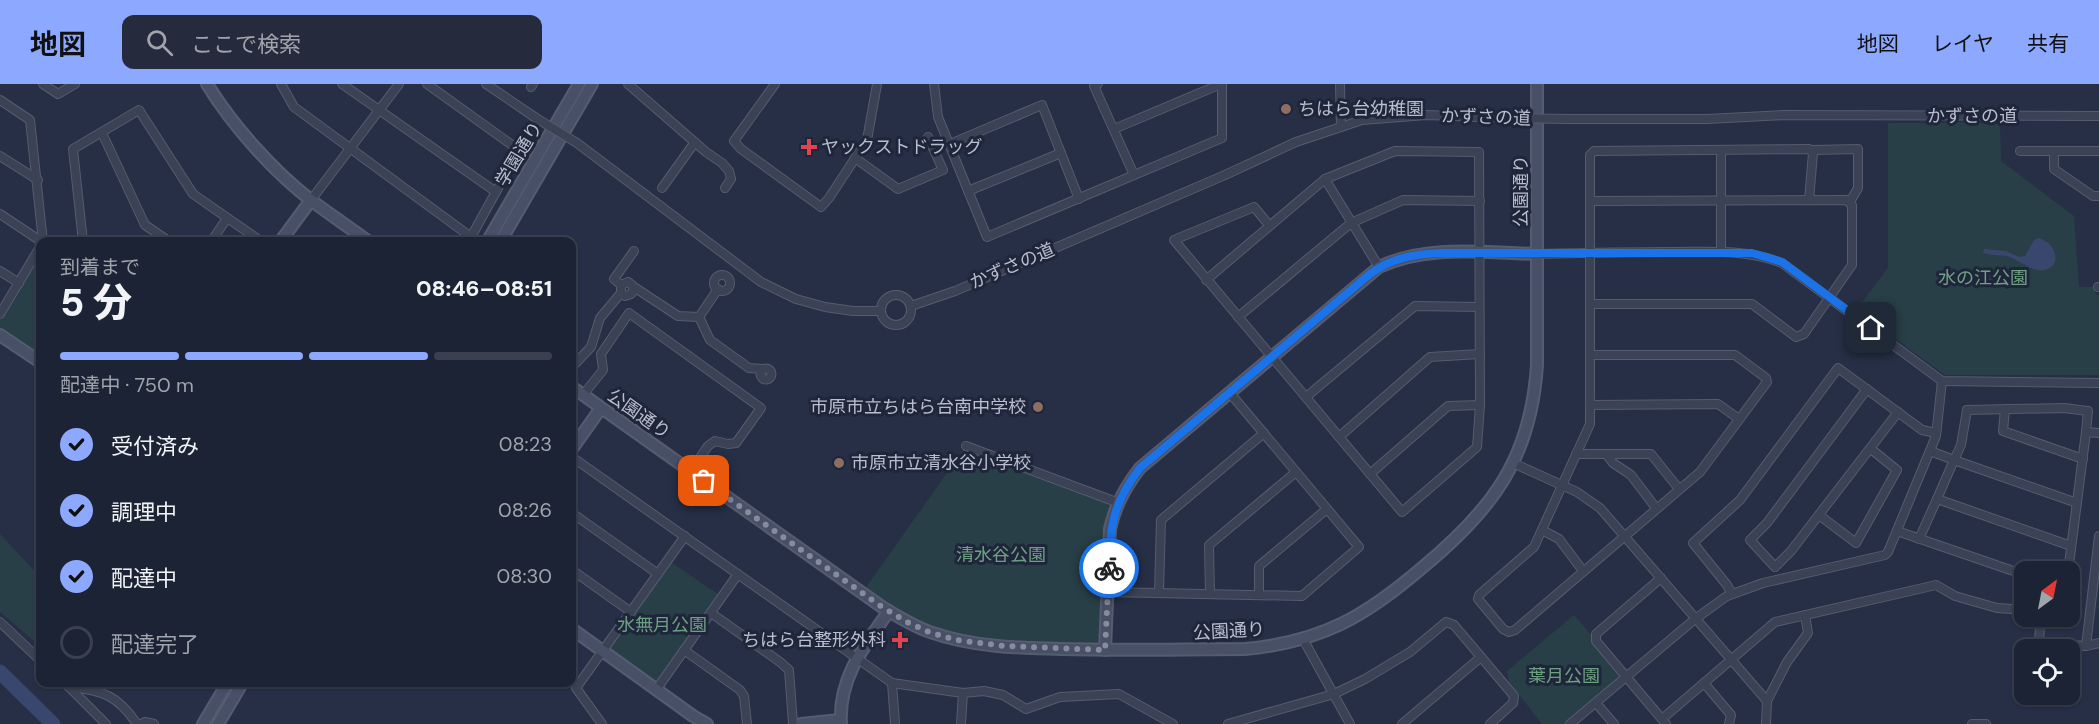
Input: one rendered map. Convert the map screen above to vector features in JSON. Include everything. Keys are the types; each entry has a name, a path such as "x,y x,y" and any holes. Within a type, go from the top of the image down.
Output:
{"street":[{"path":"43,84 58,94 75,84"},
{"path":"207,84 272,165 311,200 362,237"},
{"path":"281,84 294,107 471,237 519,150 427,84"},
{"path":"342,84 496,192"},
{"path":"284,237 399,84"},
{"path":"486,84 577,143 760,282 796,299 825,307 853,311 881,311"},
{"name":"学園通り","path":"489,237 579,84"},
{"name":"学園通り","path":"503,237 592,84"},
{"path":"628,84 722,163 729,171 731,179 725,188"},
{"path":"775,84 734,141 741,149 821,207 867,140 877,84"},
{"path":"934,84 938,117 987,237 1222,138 1222,84 1114,129"},
{"path":"1098,84 1094,86 1134,175"},
{"path":"1340,84 1341,127"},
{"name":"公園通り","path":"576,390 889,611 929,632 956,640 1020,648 1105,650 1245,649 1303,639 1348,622 1368,611 1400,587 1475,521 1499,488 1513,463 1528,425 1536,383 1537,84"},
{"path":"0,100 30,120 38,180 42,237"},
{"path":"950,144 1042,105 1080,199"},
{"path":"82,237 73,149 139,110 194,194 255,237"},
{"name":"かずさの道","path":"911,306 955,291 1264,156 1362,120 1426,115 1568,119 1783,115 2099,116"},
{"path":"102,133 145,225 163,237"},
{"path":"855,158 898,189 943,170 928,136"},
{"path":"662,188 695,142"},
{"path":"1590,304 1752,304 1796,337 1804,334 1852,264 1850,202 1858,188 1858,149 1594,151 1590,155 1590,201 1590,252 1590,304 1590,355 1590,424 1534,547 1479,595 1478,599 1503,629 1509,632 1515,630 1700,471 1767,382 1766,378 1735,355 1590,355"},
{"path":"1721,150 1721,252"},
{"path":"1809,200 1812,150"},
{"path":"1206,280 1324,179 1395,151 1479,152 1480,405 1478,447 1402,512 1206,280 1174,240 1254,207 1269,225"},
{"path":"2020,151 2099,151"},
{"path":"2054,151 2054,169 2093,196 2099,196"},
{"path":"968,191 1060,153"},
{"path":"0,156 38,180"},
{"path":"1324,179 1379,267"},
{"path":"1238,317 1351,223 1403,200 1480,201"},
{"path":"1590,201 1809,200 1850,202"},
{"path":"0,214 36,238"},
{"path":"214,237 227,218"},
{"path":"634,251 614,279 625,296 631,294 634,287 678,316 699,317"},
{"path":"1105,650 1110,529 1128,484 1140,468 1379,267 1392,261 1422,254 1752,253 1782,262 1942,381 2099,383"},
{"path":"0,314 36,255"},
{"path":"0,271 20,283"},
{"path":"576,363 591,347 600,318 621,289"},
{"path":"699,317 718,290"},
{"path":"892,295 904,297 911,306 909,317 900,324 888,322 881,311 883,302 892,295"},
{"path":"1306,397 1415,306 1479,307"},
{"path":"583,395 603,370 601,354 629,313 761,408 739,441 728,444 715,441 708,446 691,471"},
{"path":"699,317 710,340 749,369 763,369"},
{"path":"0,335 36,359"},
{"path":"1339,437 1430,357 1480,354"},
{"path":"1731,594 1727,585 1693,543 1740,500 1838,368 1922,430 1936,432"},
{"path":"1570,724 1695,619 1731,594 1762,583 1885,555 1930,451 1936,432 1942,381"},
{"path":"1867,389 1767,523 1750,540 1775,567 1791,551 1898,412"},
{"path":"1108,592 1302,596 1359,547 1230,393"},
{"path":"1590,405 1718,404 1739,419"},
{"path":"1370,474 1448,406 1480,405"},
{"path":"576,443 601,408"},
{"path":"1919,539 1961,445 1967,410 2064,408 2088,411 2069,561"},
{"path":"2005,409 2003,431 2083,459"},
{"path":"2086,432 2099,433"},
{"path":"1159,593 1161,520 1264,433"},
{"path":"966,446 1119,503"},
{"path":"1819,515 1856,543 1897,470 1871,449"},
{"path":"1930,451 2077,503"},
{"path":"1576,454 1651,454 1679,489"},
{"path":"1607,455 1613,463 1631,475 1656,508"},
{"path":"576,460 892,683 963,693 984,691 1003,695 1026,709 1060,697 1119,694 1173,724"},
{"path":"1513,463 1577,492 1600,508 1730,661 1767,701"},
{"path":"1210,594 1209,545 1296,472"},
{"path":"1937,499 2071,546"},
{"path":"1259,595 1259,567 1327,509"},
{"path":"576,516 658,574"},
{"path":"1542,530 1559,538 1583,571"},
{"path":"1897,531 2014,571"},
{"path":"602,724 576,688 685,536"},
{"path":"2086,646 2099,536"},
{"path":"576,573 631,612"},
{"path":"656,690 738,574"},
{"path":"1661,578 1596,634 1596,641 1664,722 1704,683 1775,622 1936,585 1955,596 1997,608 2012,609 2040,625 2039,643 2086,646 2099,643"},
{"path":"801,724 840,722 845,683 856,657 889,611"},
{"path":"711,613 789,670 793,724"},
{"path":"1766,724 1767,701 1787,662 1808,633 1805,615"},
{"path":"0,622 36,656"},
{"path":"1228,724 1251,721 1334,694 1365,679 1410,652 1446,622 1454,625 1514,696 1513,703 1490,724"},
{"path":"576,632 707,724"},
{"path":"1303,639 1350,724"},
{"path":"684,650 740,690 744,696 747,724"},
{"path":"1402,724 1481,657"},
{"path":"892,683 895,724"},
{"path":"1704,683 1731,716 1729,724"},
{"path":"69,687 106,724"},
{"path":"80,687 103,692 124,706 139,724 145,722 154,724"},
{"path":"203,724 225,687"},
{"path":"218,724 240,687"},
{"path":"961,724 963,693"},
{"path":"1596,703 1614,724"},
{"path":"1972,724 1986,724"}],"green space":[{"name":"水の江公園","path":"2000,122 2001,161 2074,216 2079,287 2095,287 2095,293 2099,296 2099,375 1945,375 1856,310 1888,268 1888,123"},
{"path":"36,254 36,359 0,335 0,313"},
{"name":"清水谷公園","path":"966,446 1119,503 1110,529 1105,650 1020,648 929,632 862,593"},
{"path":"0,534 36,573 36,643 0,612"},
{"name":"水無月公園","path":"668,560 722,597 656,690 603,652"},
{"name":"葉月公園","path":"1574,615 1627,677 1570,724 1542,724 1509,682 1507,671"}],"water":[{"path":"2038,238 2048,243 2055,252 2054,263 2045,270 2035,270 2006,256 1983,253 1984,249 2006,251 2019,257 2025,256 2034,240"}],"waterway":[{"path":"0,672 53,724"}],"way so far":[{"path":"704,481 882,607 929,632 956,640 1020,648 1105,650 1109,568"}],"place":[{"name":"ちはら台幼稚園","path":"1286,109"},
{"name":"ヤックストドラッグ","path":"809,147"},
{"name":"市原市立ちはら台南中学校","path":"1038,407"},
{"name":"市原市立清水谷小学校","path":"839,463"},
{"name":"ちはら台整形外科","path":"900,640"}],"route":[{"path":"1109,568 1110,529 1113,517 1124,491 1140,468 1370,274 1392,261 1409,256 1441,253 1752,253 1782,262 1871,328"}]}
